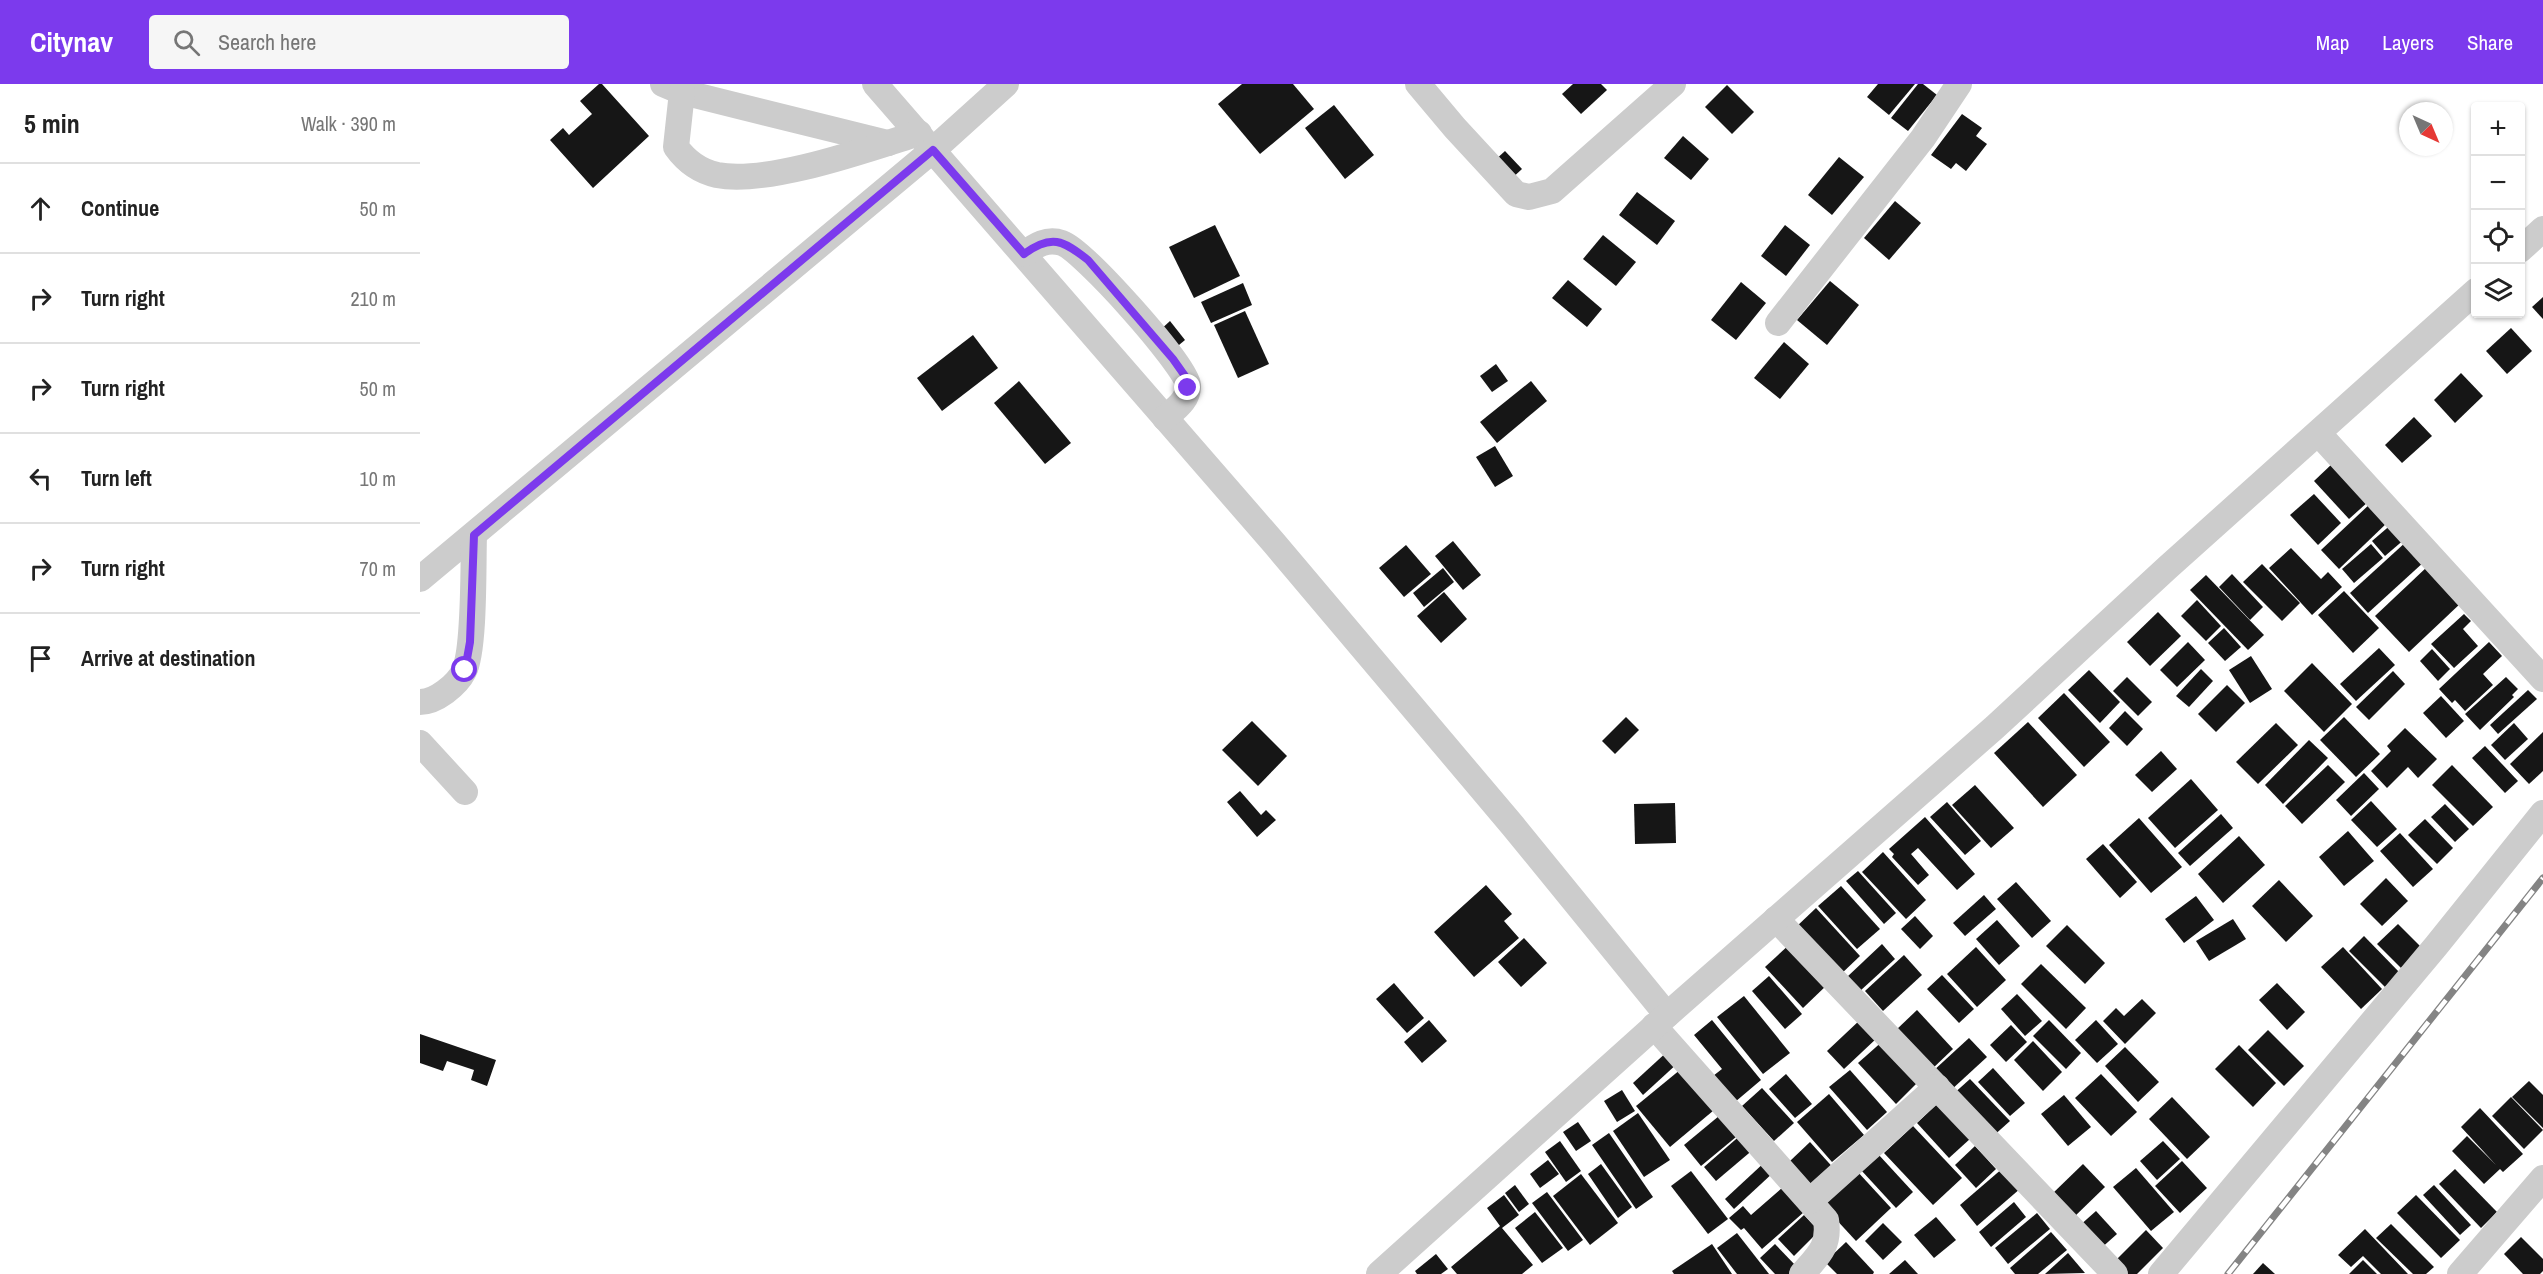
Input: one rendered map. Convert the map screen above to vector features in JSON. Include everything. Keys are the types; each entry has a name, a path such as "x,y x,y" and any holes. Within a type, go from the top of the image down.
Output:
{"street":[{"path":"875,84 1165,418 1505,817 1660,1020 1826,1220 1829,1237 1819,1255 1802,1274"},
{"path":"420,579 474,535 926,141 1006,84"},
{"path":"1418,84 1516,194 1529,197 1552,190 1673,84"},
{"path":"1778,323 1923,138 1959,84"},
{"path":"888,143 672,88 676,147 683,158 697,168 718,175 757,175 826,162 888,143 926,141"},
{"path":"2525,245 2543,229"},
{"path":"1024,254 1046,241 1072,247 1088,260 1145,325 1185,376 1188,388 1184,400 1165,418"},
{"path":"1379,1274 1660,1020 1995,727 2167,568 2319,434 2471,295"},
{"path":"2319,434 2543,679"},
{"path":"420,702 426,702 449,689 465,670 470,642 474,535"},
{"path":"420,743 465,792"},
{"path":"2161,1274 2436,946 2543,813"},
{"path":"1776,919 2115,1274"},
{"path":"1810,1201 1937,1087"},
{"path":"2460,1274 2543,1178"}],"building":[{"path":"599,84 602,84 649,136 593,188 550,140 563,128 569,135 592,114 580,101"},
{"path":"1242,84 1293,84 1314,109 1260,154 1218,104"},
{"path":"1573,84 1601,84 1607,90 1581,114 1562,94"},
{"path":"1878,84 1915,84 1889,115 1867,97"},
{"path":"1918,84 1923,84 1937,95 1908,131 1891,118"},
{"path":"1727,85 1754,112 1732,134 1705,107"},
{"path":"1334,105 1374,155 1345,179 1305,128"},
{"path":"1962,114 1982,128 1976,136 1987,144 1966,171 1956,163 1951,169 1931,155"},
{"path":"1683,136 1709,159 1691,180 1664,158"},
{"path":"1505,151 1522,169 1510,180 1493,162"},
{"path":"1839,157 1864,177 1832,215 1808,195"},
{"path":"1637,192 1675,221 1657,245 1619,215"},
{"path":"1895,201 1921,223 1889,260 1864,238"},
{"path":"1215,225 1240,276 1194,298 1169,247"},
{"path":"1785,225 1810,245 1786,276 1761,256"},
{"path":"1603,235 1636,262 1616,286 1583,259"},
{"path":"1568,280 1602,309 1587,327 1552,298"},
{"path":"1830,281 1859,305 1827,345 1797,320"},
{"path":"1741,282 1766,303 1736,340 1711,320"},
{"path":"1243,283 1252,305 1211,323 1201,302"},
{"path":"2543,297 2543,319 2532,307"},
{"path":"1245,311 1269,364 1238,378 1214,325"},
{"path":"1170,321 1185,340 1173,350 1158,332"},
{"path":"2511,328 2532,351 2507,374 2486,351"},
{"path":"973,335 998,368 942,411 917,378"},
{"path":"1784,342 1809,364 1780,399 1754,378"},
{"path":"1496,364 1508,381 1492,392 1480,376"},
{"path":"2461,373 2483,396 2455,423 2434,400"},
{"path":"1019,381 1071,443 1045,464 994,403"},
{"path":"1531,381 1547,401 1497,443 1480,422"},
{"path":"2414,417 2432,436 2402,463 2385,445"},
{"path":"1495,446 1513,476 1495,487 1476,457"},
{"path":"2333,463 2369,501 2349,519 2314,481"},
{"path":"2314,494 2341,523 2318,545 2290,515"},
{"path":"2372,502 2389,521 2339,569 2321,550"},
{"path":"2393,523 2406,538 2385,556 2372,541"},
{"path":"1453,541 1481,575 1463,590 1435,556"},
{"path":"2407,541 2425,561 2368,613 2350,593"},
{"path":"2371,544 2383,558 2354,583 2342,569"},
{"path":"1406,545 1431,574 1404,597 1379,568"},
{"path":"2291,548 2321,579 2328,572 2342,587 2312,615 2269,568"},
{"path":"2262,564 2300,603 2282,621 2243,582"},
{"path":"2428,566 2462,602 2409,652 2375,616"},
{"path":"1443,568 1454,582 1424,607 1413,593"},
{"path":"2232,574 2263,607 2250,620 2219,587"},
{"path":"2206,575 2264,635 2248,650 2190,590"},
{"path":"2344,591 2379,628 2353,653 2318,615"},
{"path":"1444,592 1467,619 1441,643 1417,616"},
{"path":"2197,600 2221,626 2206,641 2181,616"},
{"path":"2158,612 2181,636 2150,666 2127,642"},
{"path":"2464,614 2471,621 2463,629 2478,646 2454,668 2431,644"},
{"path":"2224,628 2241,647 2225,661 2208,643"},
{"path":"2188,642 2205,660 2177,687 2160,670"},
{"path":"2489,642 2502,656 2483,674 2493,685 2465,711 2455,700 2452,703 2439,689"},
{"path":"2379,648 2395,665 2356,701 2340,684"},
{"path":"2432,649 2450,669 2438,681 2420,661"},
{"path":"2251,656 2272,689 2250,703 2229,670"},
{"path":"2312,663 2352,704 2324,732 2284,691"},
{"path":"2201,669 2213,681 2189,707 2176,696"},
{"path":"2089,670 2120,702 2100,723 2068,690"},
{"path":"2393,671 2405,684 2369,720 2356,707"},
{"path":"2127,677 2152,702 2138,716 2113,691"},
{"path":"2506,677 2518,689 2512,695 2514,697 2480,730 2465,714"},
{"path":"2227,685 2245,703 2216,732 2198,714"},
{"path":"2528,690 2537,699 2498,734 2490,725"},
{"path":"2064,693 2110,742 2084,767 2038,718"},
{"path":"2441,696 2464,721 2446,738 2423,713"},
{"path":"2125,711 2143,729 2127,746 2109,728"},
{"path":"1626,717 1639,730 1615,754 1602,741"},
{"path":"2344,717 2380,754 2356,777 2320,740"},
{"path":"1252,721 1287,756 1258,786 1222,750"},
{"path":"2028,722 2077,775 2043,807 1994,753"},
{"path":"2276,723 2298,745 2258,784 2236,762"},
{"path":"2514,723 2528,739 2505,760 2491,745"},
{"path":"2405,728 2437,759 2418,778 2408,767 2387,788 2371,771 2391,751 2387,746"},
{"path":"2543,732 2543,771 2529,784 2510,764"},
{"path":"2309,740 2328,758 2283,804 2265,785"},
{"path":"2485,746 2518,781 2505,793 2472,758"},
{"path":"2161,751 2177,769 2152,792 2135,775"},
{"path":"2328,765 2345,782 2302,824 2285,806"},
{"path":"2452,765 2493,807 2473,826 2432,785"},
{"path":"2364,773 2379,789 2351,816 2336,800"},
{"path":"2191,779 2218,810 2175,848 2148,818"},
{"path":"1975,785 2014,828 1991,848 1952,805"},
{"path":"1240,791 1261,815 1266,810 1276,820 1257,837 1227,802"},
{"path":"2371,801 2397,829 2377,847 2351,820"},
{"path":"1947,802 1981,841 1965,855 1930,817"},
{"path":"1675,803 1676,843 1635,844 1634,804"},
{"path":"2445,804 2469,829 2455,842 2431,817"},
{"path":"2221,814 2233,828 2190,866 2178,853"},
{"path":"1925,817 1975,874 1957,890 1918,848 1911,854 1929,875 1918,885 1892,857 1894,854 1889,849"},
{"path":"2139,818 2182,867 2151,893 2109,845"},
{"path":"2425,819 2453,848 2437,864 2408,835"},
{"path":"2348,831 2374,861 2344,886 2319,857"},
{"path":"2400,833 2433,869 2413,887 2380,851"},
{"path":"2239,836 2265,865 2223,903 2198,874"},
{"path":"2103,844 2137,882 2120,898 2086,859"},
{"path":"1883,852 1926,900 1906,919 1862,872"},
{"path":"1858,871 1896,913 1884,924 1846,881"},
{"path":"2386,878 2408,901 2382,926 2360,904"},
{"path":"2279,880 2313,916 2286,942 2252,906"},
{"path":"2016,882 2051,921 2032,938 1997,899"},
{"path":"1486,885 1512,914 1504,921 1519,938 1474,977 1434,932"},
{"path":"1841,886 1880,929 1857,949 1818,906"},
{"path":"1984,895 1996,909 1965,936 1953,923"},
{"path":"2196,896 2214,920 2184,943 2165,919"},
{"path":"1816,908 1860,956 1839,976 1795,928"},
{"path":"1915,916 1933,936 1920,949 1901,929"},
{"path":"2233,919 2246,939 2209,961 2196,941"},
{"path":"1997,920 2020,946 1999,965 1976,939"},
{"path":"2398,924 2422,948 2401,968 2377,944"},
{"path":"2067,925 2105,963 2085,984 2046,946"},
{"path":"2364,936 2400,973 2385,987 2349,951"},
{"path":"1524,938 1547,963 1521,987 1498,962"},
{"path":"1791,943 1829,983 1803,1008 1765,967"},
{"path":"1882,944 1895,959 1860,991 1847,977"},
{"path":"1976,947 2006,980 1977,1007 1947,974"},
{"path":"2343,947 2382,989 2361,1009 2321,967"},
{"path":"1904,955 1922,975 1883,1011 1865,991"},
{"path":"2041,964 2086,1008 2066,1029 2021,984"},
{"path":"1942,975 1974,1009 1959,1023 1927,989"},
{"path":"1769,976 1802,1014 1785,1029 1752,991"},
{"path":"1394,983 1424,1018 1407,1033 1376,999"},
{"path":"2277,983 2305,1012 2287,1030 2259,1000"},
{"path":"2017,994 2042,1021 2025,1036 2001,1009"},
{"path":"1744,996 1790,1053 1763,1074 1717,1017"},
{"path":"2142,999 2156,1013 2125,1044 2103,1021 2116,1008 2124,1016"},
{"path":"1917,1010 1953,1049 1931,1070 1895,1031"},
{"path":"1861,1019 1878,1037 1844,1069 1827,1051"},
{"path":"1429,1020 1447,1041 1422,1063 1404,1042"},
{"path":"1712,1020 1761,1080 1735,1102 1713,1076 1722,1069 1694,1035"},
{"path":"2049,1020 2081,1053 2066,1069 2033,1036"},
{"path":"2096,1020 2118,1044 2097,1063 2075,1040"},
{"path":"2011,1025 2027,1042 2006,1062 1990,1045"},
{"path":"2268,1030 2304,1066 2284,1086 2248,1050"},
{"path":"420,1034 496,1060 487,1086 471,1080 474,1070 447,1061 443,1071 420,1063"},
{"path":"1969,1038 1987,1057 1950,1091 1932,1072"},
{"path":"1884,1040 1921,1079 1896,1104 1858,1063"},
{"path":"2033,1041 2062,1072 2043,1091 2014,1060"},
{"path":"2239,1045 2276,1083 2253,1107 2215,1069"},
{"path":"2125,1047 2159,1082 2138,1102 2105,1066"},
{"path":"1669,1050 1679,1062 1643,1095 1633,1083"},
{"path":"1686,1065 1720,1105 1670,1147 1636,1106"},
{"path":"1993,1068 2025,1103 2010,1116 1978,1082"},
{"path":"1850,1070 1887,1112 1867,1130 1829,1087"},
{"path":"1786,1074 1812,1104 1795,1118 1769,1089"},
{"path":"2101,1074 2137,1112 2111,1136 2075,1098"},
{"path":"1970,1079 2010,1121 1991,1138 1951,1096"},
{"path":"2529,1081 2543,1095 2543,1128 2512,1097"},
{"path":"1762,1088 1794,1123 1774,1141 1742,1106"},
{"path":"1622,1090 1635,1111 1617,1122 1604,1101"},
{"path":"1829,1094 1864,1135 1832,1162 1797,1122"},
{"path":"2064,1095 2091,1127 2068,1146 2041,1114"},
{"path":"2172,1097 2210,1137 2187,1159 2149,1119"},
{"path":"2511,1097 2543,1130 2524,1149 2492,1116"},
{"path":"1939,1102 1971,1138 1949,1158 1917,1123"},
{"path":"2480,1108 2523,1154 2503,1172 2500,1169 2484,1184 2452,1151 2467,1136 2496,1165 2461,1127"},
{"path":"1725,1111 1742,1132 1701,1166 1684,1145"},
{"path":"1638,1113 1670,1160 1644,1177 1613,1131"},
{"path":"1578,1122 1591,1141 1576,1151 1563,1132"},
{"path":"1913,1126 1962,1178 1933,1205 1884,1153"},
{"path":"1609,1133 1653,1197 1636,1209 1592,1145"},
{"path":"1743,1133 1755,1148 1716,1181 1704,1167"},
{"path":"1560,1141 1581,1171 1566,1182 1545,1152"},
{"path":"2163,1141 2180,1159 2157,1180 2140,1161"},
{"path":"1810,1142 1837,1172 1817,1191 1790,1161"},
{"path":"1975,1146 1996,1169 1976,1188 1955,1165"},
{"path":"1878,1154 1913,1192 1896,1208 1861,1170"},
{"path":"1548,1160 1559,1174 1540,1188 1530,1174"},
{"path":"1766,1161 1775,1171 1734,1209 1725,1199"},
{"path":"2182,1161 2207,1188 2180,1213 2155,1186"},
{"path":"1601,1164 1632,1207 1618,1218 1588,1174"},
{"path":"2083,1164 2105,1187 2073,1218 2051,1195"},
{"path":"2003,1168 2021,1188 1977,1226 1960,1205"},
{"path":"2136,1168 2174,1212 2151,1231 2113,1187"},
{"path":"2455,1169 2497,1212 2481,1228 2439,1184"},
{"path":"1856,1170 1891,1208 1856,1241 1821,1203"},
{"path":"1691,1171 1728,1219 1708,1234 1671,1186"},
{"path":"1581,1174 1618,1223 1590,1245 1553,1196"},
{"path":"1515,1185 1529,1204 1519,1212 1505,1193"},
{"path":"2434,1185 2471,1225 2460,1235 2423,1195"},
{"path":"1783,1187 1804,1212 1762,1249 1744,1228 1741,1230 1729,1218 1743,1206 1751,1215"},
{"path":"1547,1192 1583,1240 1568,1251 1532,1203"},
{"path":"1504,1195 1519,1215 1502,1228 1533,1265 1522,1274 1457,1274 1451,1267 1500,1226 1487,1208"},
{"path":"2416,1195 2460,1240 2441,1258 2397,1213"},
{"path":"2014,1202 2026,1217 1991,1247 1979,1232"},
{"path":"2096,1211 2117,1234 2099,1250 2078,1227"},
{"path":"1535,1212 1563,1248 1542,1263 1515,1228"},
{"path":"2037,1213 2050,1229 2008,1264 1995,1248"},
{"path":"1804,1215 1819,1231 1794,1256 1778,1239"},
{"path":"1936,1217 1956,1240 1934,1258 1914,1235"},
{"path":"1883,1223 1902,1242 1883,1260 1865,1241"},
{"path":"2391,1224 2434,1267 2426,1274 2413,1274 2376,1238"},
{"path":"2365,1229 2408,1274 2381,1274 2363,1256 2351,1267 2338,1255"},
{"path":"2146,1230 2163,1248 2137,1274 2120,1274 2111,1265"},
{"path":"2051,1232 2067,1250 2038,1274 2015,1274 2010,1268"},
{"path":"1737,1233 1769,1274 1737,1274 1717,1248"},
{"path":"2521,1237 2543,1259 2543,1271 2540,1274 2523,1274 2504,1254"},
{"path":"1846,1242 1874,1272 1873,1274 1837,1274 1825,1262"},
{"path":"1712,1244 1732,1274 1674,1274 1672,1271"},
{"path":"1775,1244 1797,1267 1789,1274 1775,1274 1760,1258"},
{"path":"2068,1253 2085,1273 2045,1274"},
{"path":"1436,1254 1448,1269 1441,1274 1417,1274 1415,1271"},
{"path":"1905,1260 1918,1274 1889,1274"},
{"path":"2363,1260 2377,1274 2349,1274"},
{"path":"2263,1263 2275,1274 2253,1274"}],"railway":[{"path":"2228,1274 2543,878"}],"route":[{"path":"465,670 470,642 474,535 933,150 1024,254 1046,241 1060,242 1072,247 1088,260 1173,359 1185,376 1188,388"}]}
